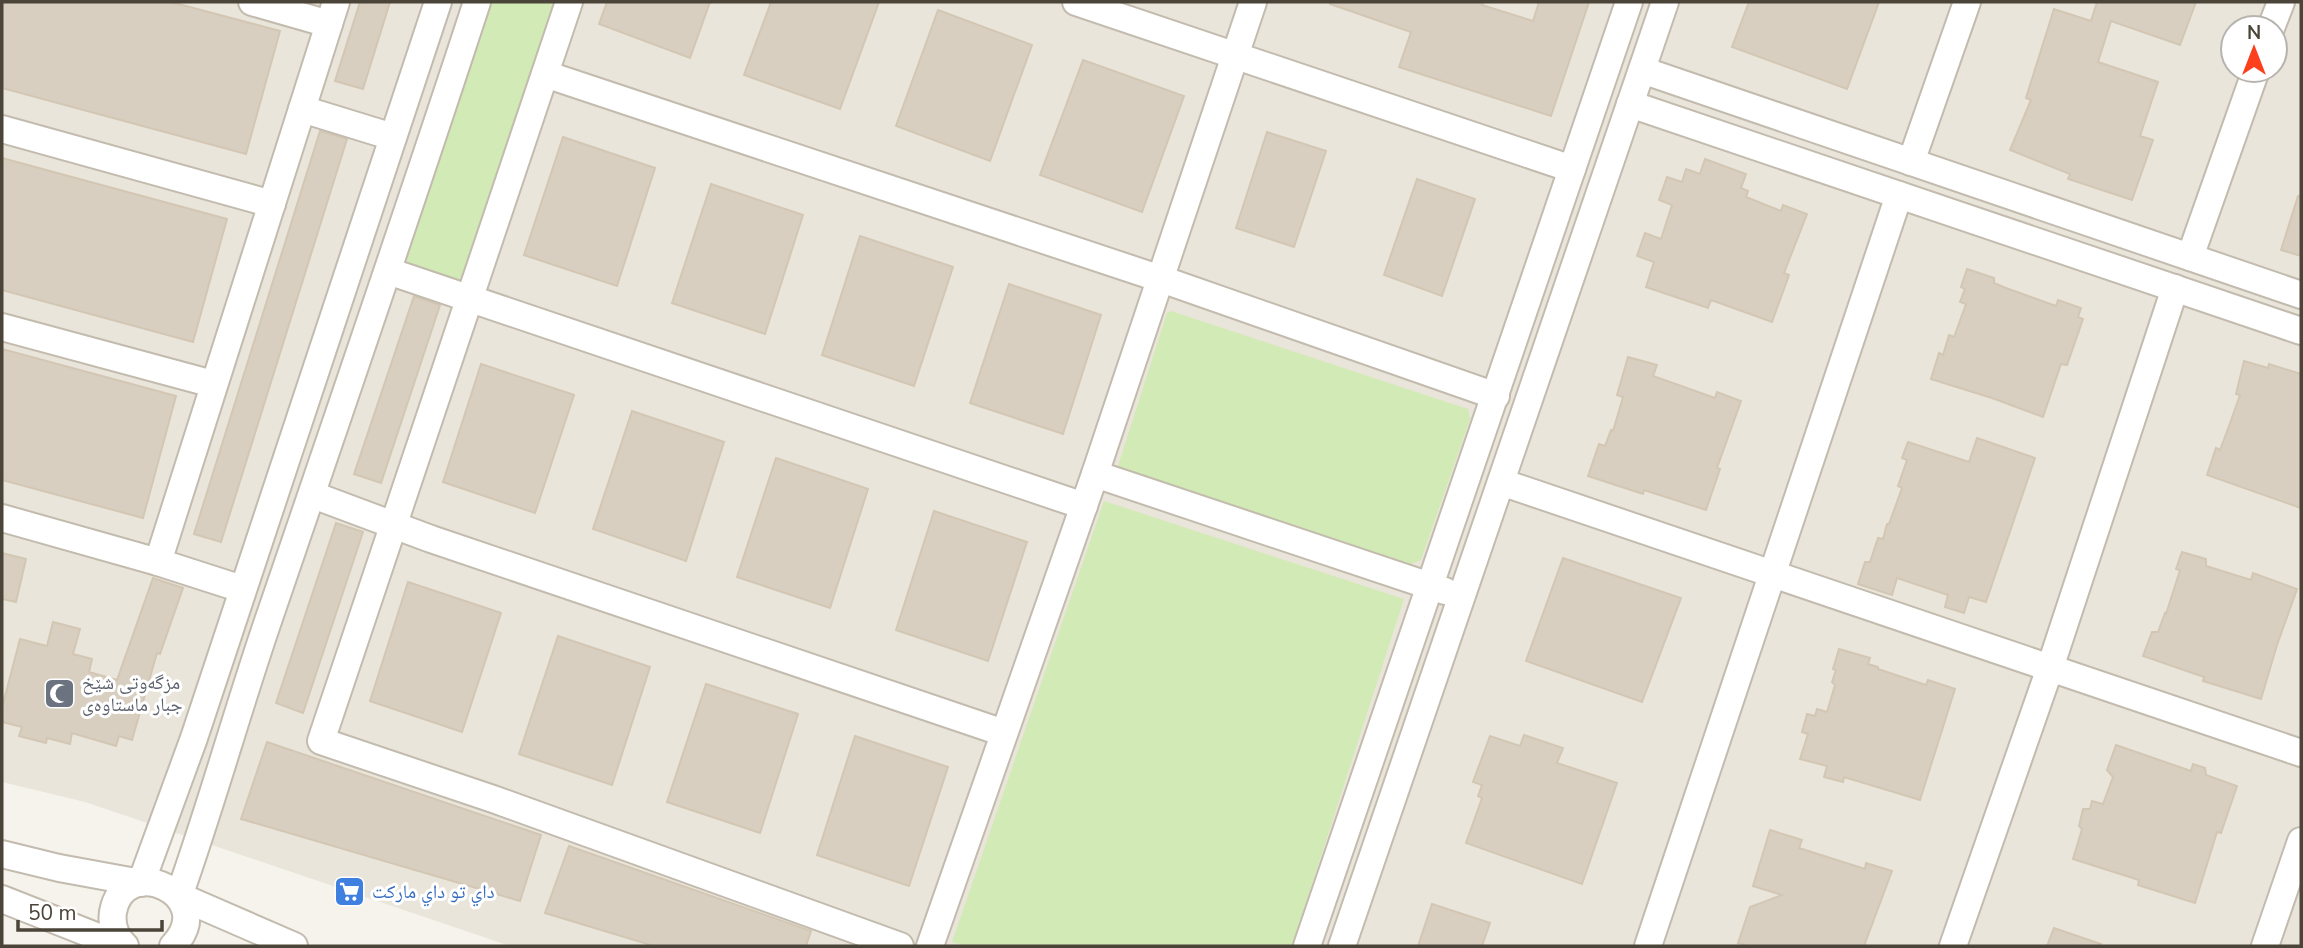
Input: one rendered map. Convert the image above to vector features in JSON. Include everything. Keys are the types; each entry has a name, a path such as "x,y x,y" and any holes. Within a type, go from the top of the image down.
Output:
{"street":[{"path":"158,562 333,13 252,2"},
{"path":"141,883 194,738 438,2"},
{"path":"173,946 185,927 186,916 179,896 207,817 267,624 313,495 477,2"},
{"path":"569,2 321,741 493,799 900,946"},
{"path":"1076,2 1572,169"},
{"path":"930,946 1095,474 1253,2"},
{"path":"1307,946 1629,2"},
{"path":"1342,946 1665,2"},
{"path":"1911,162 1967,2"},
{"path":"1642,71 2301,295"},
{"path":"545,74 1161,279 1496,396"},
{"path":"2190,257 2251,84"},
{"path":"1630,104 2301,331"},
{"path":"302,109 393,137"},
{"path":"2,129 272,204"},
{"path":"1648,946 1899,195"},
{"path":"2040,243 2051,210"},
{"path":"388,271 1084,506"},
{"path":"1953,946 2050,668 2175,288"},
{"path":"2,327 213,384"},
{"path":"313,378 347,389"},
{"path":"1095,474 1462,596"},
{"path":"1501,482 2301,753"},
{"path":"313,495 1004,733"},
{"path":"2,518 242,589"},
{"path":"194,738 209,746 227,748"},
{"path":"2265,946 2301,841"},
{"path":"2,854 59,868 141,883 162,884 179,896 294,946"},
{"path":"123,946 114,930 114,906 120,895 129,887 141,883"},
{"path":"2,899 123,946"}],"shaded area":[{"path":"2,2 2301,2 2301,946 510,946 85,802 2,782"}],"green space":[{"path":"491,2 556,2 466,270 460,280 446,279 412,267 407,263 407,251"},
{"path":"1171,311 1468,409 1470,419 1421,560 1411,564 1117,469 1167,313"},
{"path":"1104,501 1404,599 1292,946 966,946 952,942"}],"building":[{"path":"2,2 171,2 280,31 246,154 2,88"},
{"path":"360,2 390,2 363,89 335,81"},
{"path":"607,2 710,2 690,58 599,24"},
{"path":"771,2 879,2 840,109 744,75"},
{"path":"1330,2 1483,2 1482,5 1533,21 1539,2 1589,2 1551,116 1399,67 1411,32"},
{"path":"1749,2 1879,2 1847,89 1732,47"},
{"path":"2097,2 2196,2 2180,45 2111,21 2098,62 2158,82 2140,136 2153,140 2132,200 2068,179 2070,174 2010,150 2031,100 2026,98 2054,9 2091,21"},
{"path":"938,10 1032,45 990,161 896,126"},
{"path":"1083,60 1184,96 1142,212 1040,175"},
{"path":"320,131 347,139 221,542 194,534"},
{"path":"1267,132 1326,151 1294,247 1236,228"},
{"path":"563,137 655,168 617,286 524,255"},
{"path":"2,158 227,219 193,342 2,290"},
{"path":"1705,159 1746,174 1741,188 1748,191 1746,197 1781,211 1783,205 1807,214 1784,273 1789,275 1772,322 1711,300 1708,308 1646,287 1654,262 1637,256 1645,233 1661,239 1672,205 1659,200 1667,177 1682,182 1686,169 1700,174"},
{"path":"1417,179 1475,199 1442,296 1384,275"},
{"path":"711,184 803,215 765,334 672,303"},
{"path":"2298,196 2301,196 2301,256 2281,250"},
{"path":"860,236 953,267 914,386 822,355"},
{"path":"1967,269 1994,278 1994,283 2006,288 2056,306 2058,300 2081,308 2078,317 2083,319 2067,365 2061,364 2043,417 1931,379 1939,353 1943,355 1949,335 1954,337 1966,304 1960,302 1965,289 1961,287"},
{"path":"1009,284 1101,315 1063,434 970,403"},
{"path":"414,296 440,305 381,483 354,474"},
{"path":"2,349 176,396 143,518 2,480"},
{"path":"1628,357 1657,365 1653,376 1715,398 1717,392 1741,401 1717,468 1720,469 1706,510 1588,476 1599,444 1605,446 1611,430 1613,431 1623,397 1617,395"},
{"path":"2244,361 2268,368 2269,364 2301,374 2301,508 2207,475 2216,448 2220,450 2240,395 2236,394"},
{"path":"481,364 574,395 535,513 443,482"},
{"path":"632,411 724,442 686,561 593,529"},
{"path":"1977,438 2035,458 1986,602 1969,597 1964,613 1945,607 1948,595 1897,578 1892,595 1858,584 1865,562 1870,562 1878,538 1883,539 1902,488 1898,486 1907,460 1902,458 1908,442 1969,462"},
{"path":"776,458 868,489 830,608 737,577"},
{"path":"934,511 1027,542 988,661 896,630"},
{"path":"336,523 363,532 303,713 276,703"},
{"path":"2182,552 2206,559 2206,566 2251,580 2253,573 2297,589 2261,699 2203,681 2204,677 2143,656 2152,632 2158,632 2166,614 2180,570 2176,569"},
{"path":"2,553 26,559 16,602 2,599"},
{"path":"1563,558 1681,598 1642,702 1526,661"},
{"path":"153,578 183,588 160,654 157,653 132,740 119,736 116,746 72,733 70,744 47,738 46,743 19,736 22,727 2,722 2,708 20,639 47,646 53,622 80,629 73,654 92,659 89,672 117,680"},
{"path":"408,582 501,613 462,732 370,701"},
{"path":"558,636 650,667 612,785 519,754"},
{"path":"1839,649 1870,658 1868,664 1878,669 1926,685 1928,680 1955,689 1920,800 1844,777 1843,782 1824,777 1827,766 1800,759 1808,734 1802,732 1807,714 1815,716 1817,709 1827,712 1835,685 1832,682 1836,670 1833,669"},
{"path":"706,684 798,714 760,833 667,802"},
{"path":"1524,735 1563,748 1557,763 1617,783 1582,884 1466,843 1482,798 1478,796 1482,785 1473,782 1490,736 1520,746"},
{"path":"855,736 948,767 909,886 817,855"},
{"path":"267,742 541,835 520,901 241,819"},
{"path":"2116,745 2191,771 2193,764 2205,768 2206,775 2237,786 2221,833 2217,832 2195,903 2138,885 2139,880 2073,859 2082,829 2079,826 2083,809 2090,809 2092,801 2103,804 2113,777 2107,770"},
{"path":"1770,830 1802,840 1799,848 1865,869 1866,863 1892,871 1864,946 1748,946 1738,943 1750,907 1782,895 1753,886"},
{"path":"569,846 811,931 806,946 654,946 545,913"},
{"path":"1432,904 1490,923 1482,946 1418,946"},
{"path":"2054,928 2101,944 2047,946"}],"place":[{"name":"مزگەوتی شێخ جبار ماستاوەی","path":"59,694"},
{"name":"داي تو داي ماركت","path":"349,892"}]}
